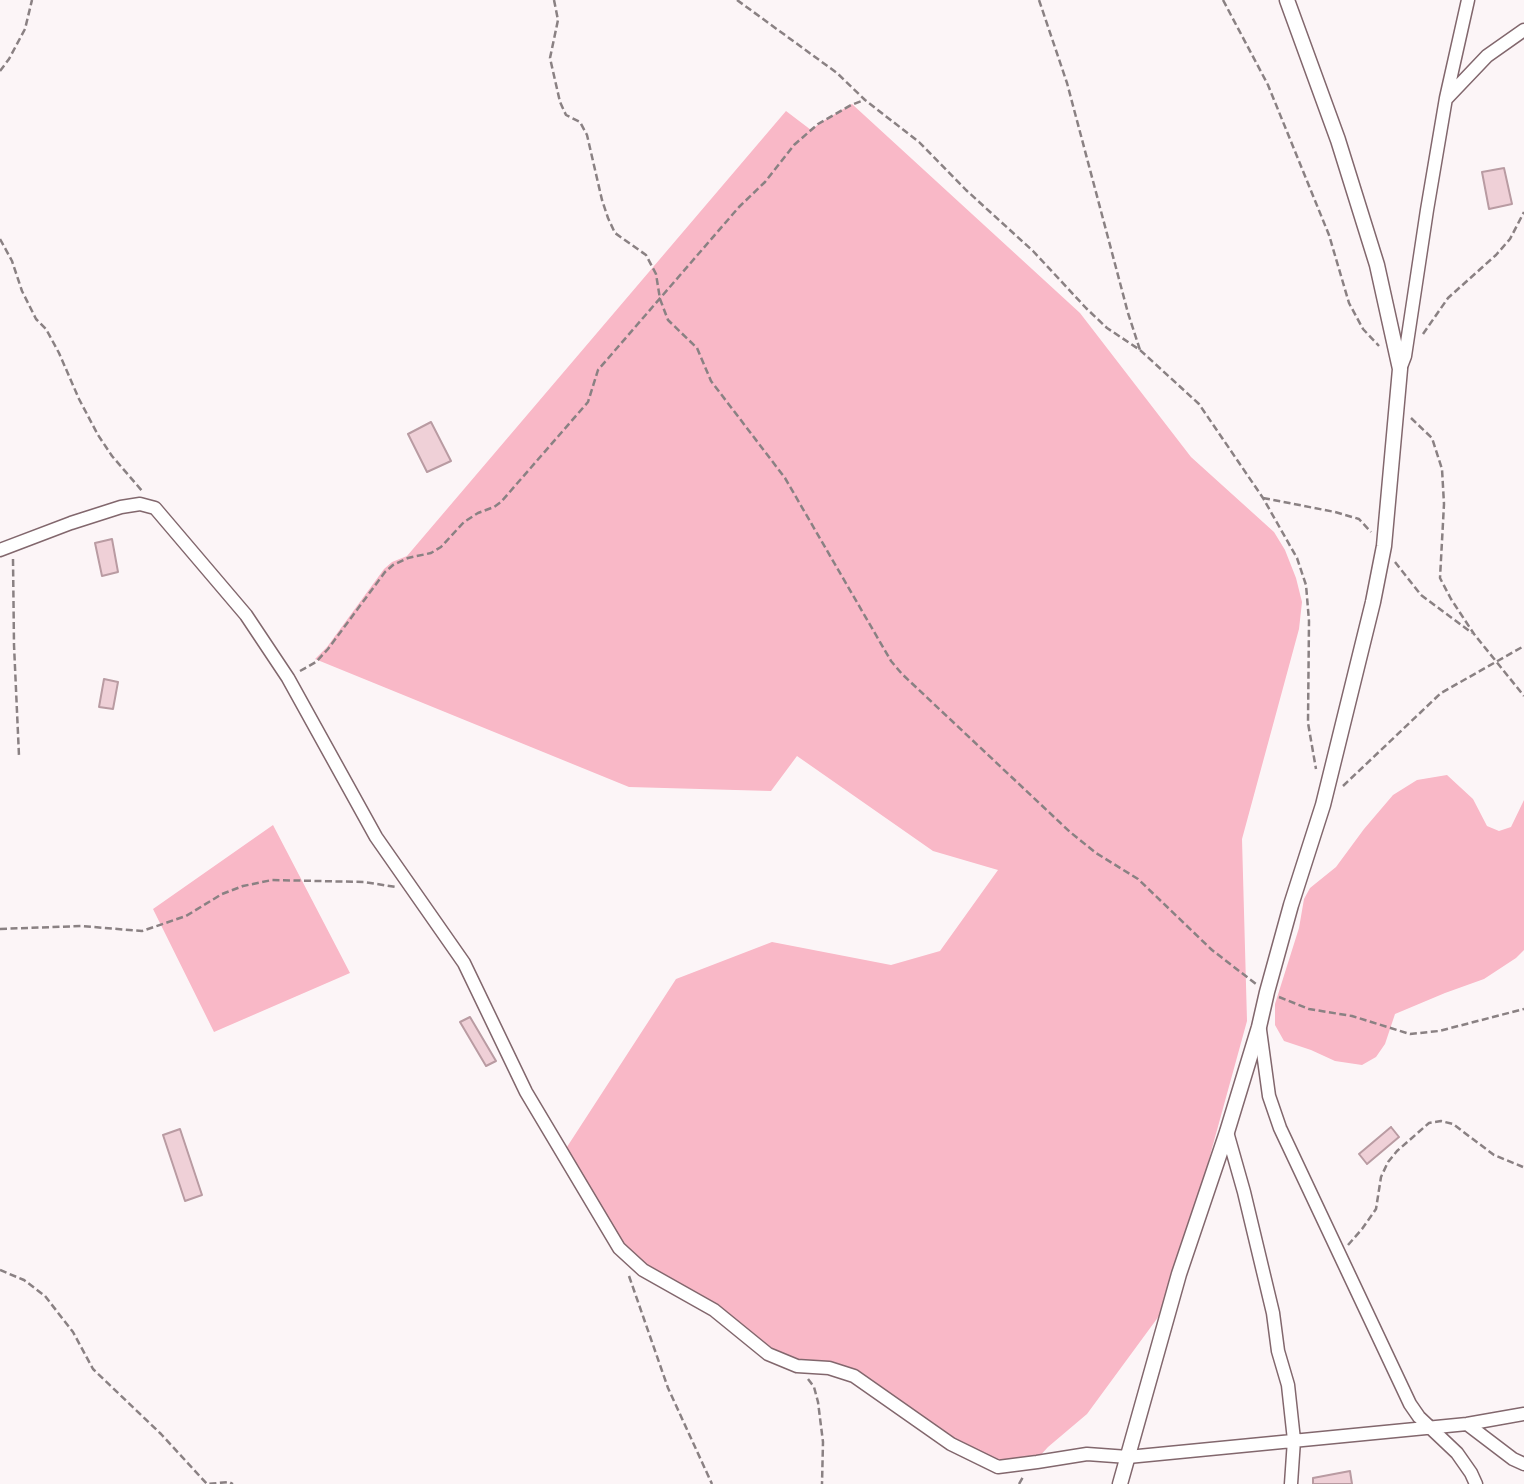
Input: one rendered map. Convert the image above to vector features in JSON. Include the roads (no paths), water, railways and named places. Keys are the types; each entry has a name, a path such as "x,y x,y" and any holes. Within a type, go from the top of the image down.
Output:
{"street":[{"path":"1287,0 1338,140 1377,265 1402,362"},
{"path":"1120,1484 1179,1274 1259,1027 1291,905 1322,805 1373,602 1384,546 1402,362 1447,99 1468,0"},
{"path":"1447,99 1487,56 1524,30"},
{"path":"0,550 121,507 140,504 155,508 246,615 288,678 376,837 464,963 526,1092 619,1248 643,1270 714,1310 768,1354 797,1366 829,1368 854,1376 951,1444 998,1467 1087,1454 1128,1457 1467,1424 1524,1414"},
{"path":"1259,1027 1269,1096 1280,1128 1410,1404 1419,1417 1457,1453 1476,1484"},
{"path":"1227,1132 1273,1313 1278,1351 1289,1385 1294,1440 1291,1484"},
{"path":"1467,1424 1513,1459 1524,1464"}]}
